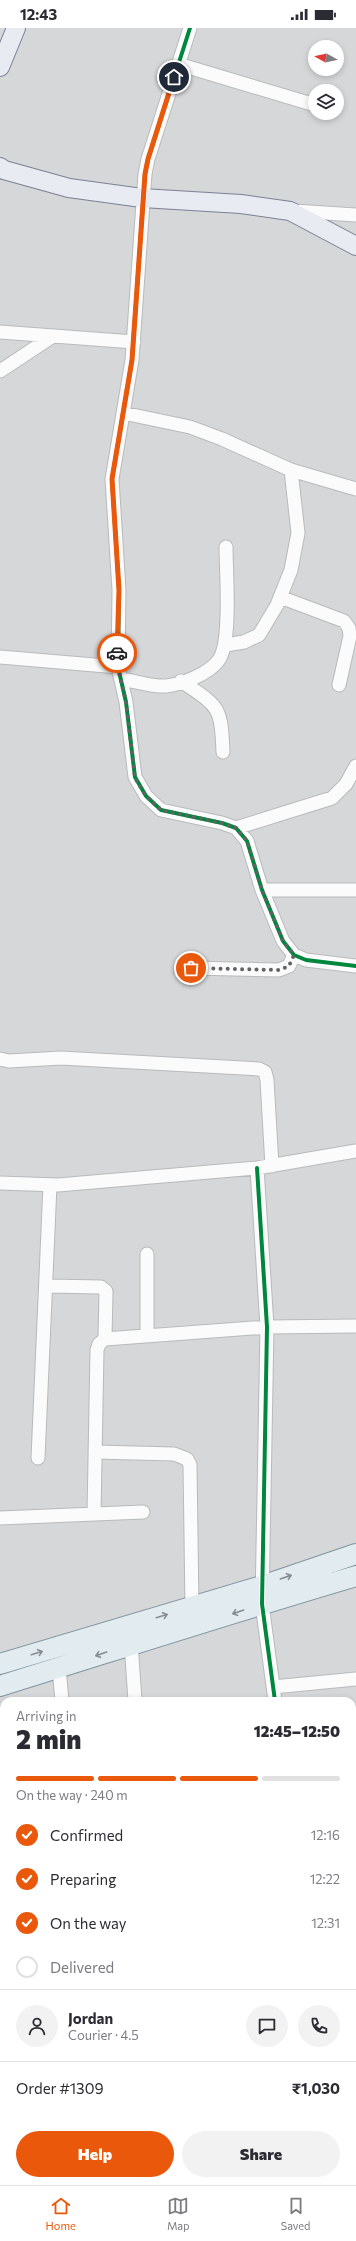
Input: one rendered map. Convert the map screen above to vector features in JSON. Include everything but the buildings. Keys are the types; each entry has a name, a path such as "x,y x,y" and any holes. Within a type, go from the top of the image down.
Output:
{"main road":[{"path":"0,1686 59,1668 131,1643 198,1625 356,1554"},
{"path":"0,1664 192,1606 262,1595 356,1576"}],"street":[{"path":"0,67 16,28"},
{"path":"190,28 148,159 142,198 134,342 112,479 119,590 119,674 126,702 135,778 146,796 161,810 222,823 236,828 247,841 262,890 283,941 294,955 306,960 356,966"},
{"path":"178,64 308,103"},
{"path":"0,167 4,170 69,188 142,198 241,204 290,211 356,215"},
{"path":"290,211 356,246"},
{"path":"0,332 134,342"},
{"path":"0,371 53,336"},
{"path":"123,413 190,427 222,439 291,470 356,489"},
{"path":"225,645 244,642 259,635 280,597 291,570 298,533 291,470"},
{"path":"0,657 119,674 166,686 181,682 209,669 219,660 225,645 226,547"},
{"path":"280,597 344,621 349,628 350,636 339,685"},
{"path":"181,682 214,704 221,722 223,752"},
{"path":"236,828 332,798 346,784 356,766"},
{"path":"262,890 356,890"},
{"path":"191,968 280,970 289,966 294,955"},
{"path":"0,1059 16,1061 60,1058 259,1069 265,1072 267,1080 272,1166"},
{"path":"0,1183 50,1184 257,1168 356,1150"},
{"path":"257,1168 267,1327 262,1595 274,1697"},
{"path":"38,1458 50,1184"},
{"path":"147,1254 147,1335"},
{"path":"46,1286 101,1287 106,1291 105,1339"},
{"path":"94,1514 97,1350 99,1344 105,1339 267,1327 356,1326"},
{"path":"95,1452 174,1454 187,1459 190,1465 192,1606"},
{"path":"0,1518 143,1512"},
{"path":"131,1643 136,1697"},
{"path":"59,1668 62,1697"},
{"path":"273,1687 356,1679"}],"shaded area":[{"path":"0,28 356,28 356,1697 0,1697"}],"cycle path":[{"path":"190,28 148,159 145,174 132,360 112,479 119,590 118,667 126,702 135,777 146,796 161,810 222,823 236,828 247,841 262,890 283,941 294,955 306,960 356,966"},
{"path":"257,1168 267,1327 262,1604 274,1697"}],"way so far":[{"path":"117,653 118,668 126,702 135,778 146,796 161,810 222,823 236,828 247,841 262,890 283,941 294,955 289,966 280,970 191,968"}],"route":[{"path":"117,653 116,642 119,590 112,479 117,456 134,342 142,198 145,174 148,159 174,77"}]}
